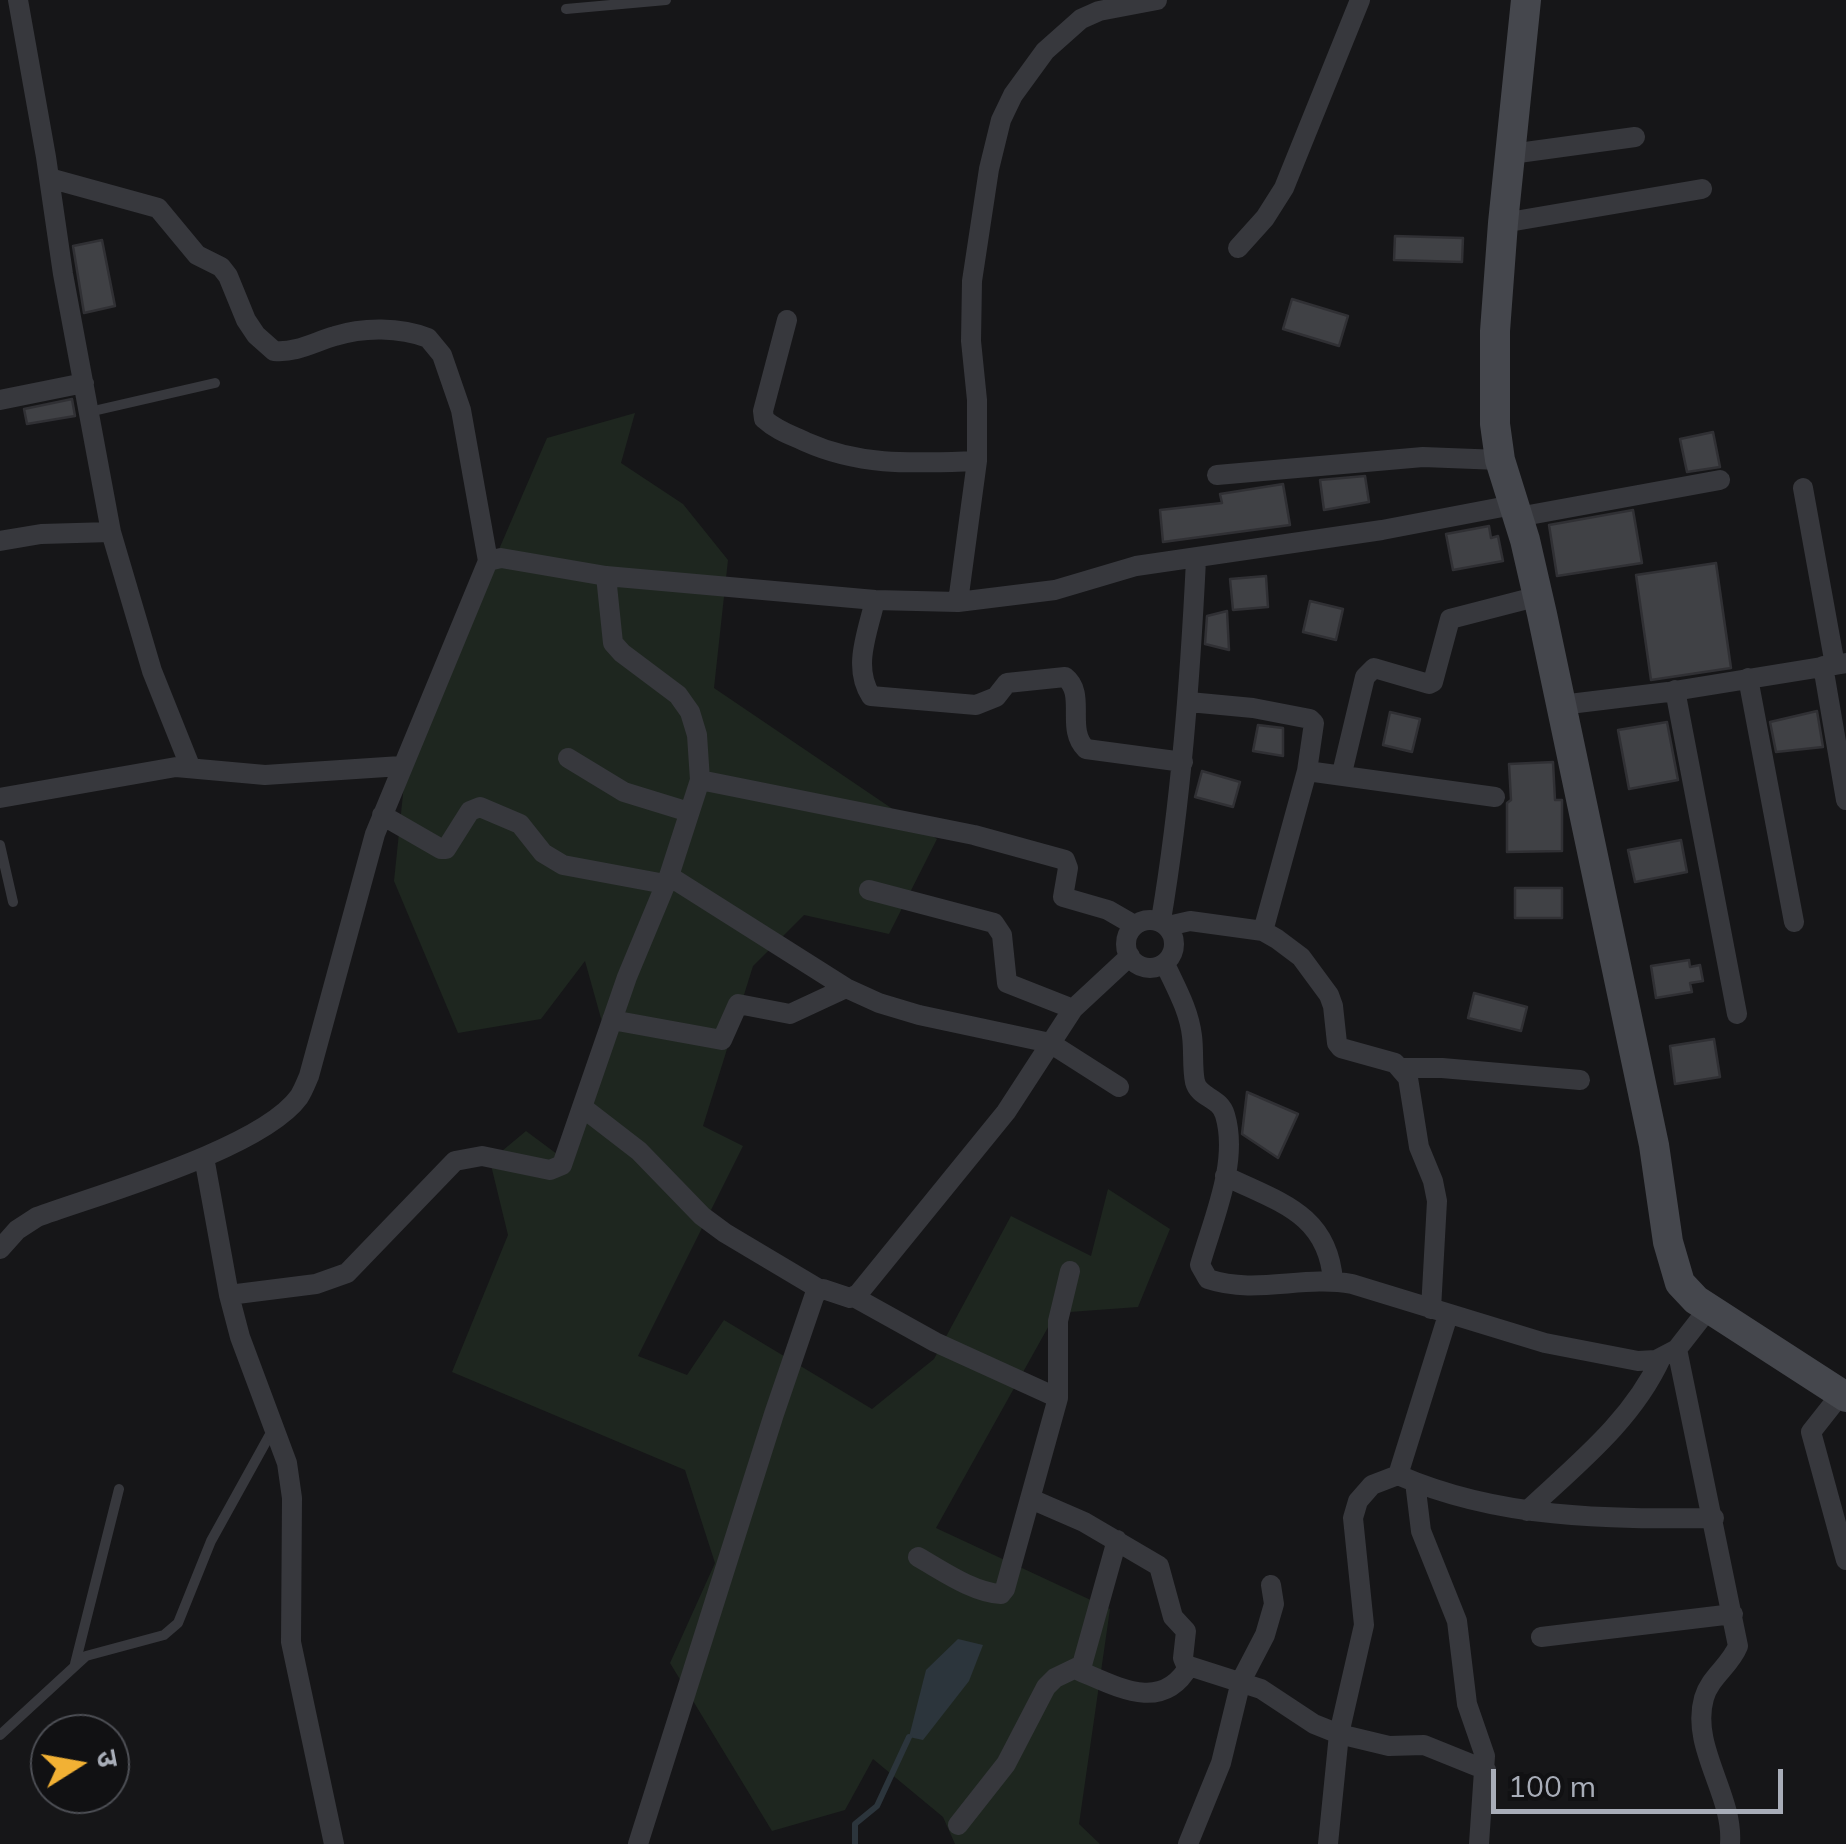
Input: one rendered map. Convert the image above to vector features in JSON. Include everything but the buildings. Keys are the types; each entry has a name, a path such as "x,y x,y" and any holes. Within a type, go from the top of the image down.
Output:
{"street":[{"path":"18,0 63,274 112,532 152,670 190,766"},
{"path":"958,602 977,461 972,281 1001,120 1013,95 1045,51 1081,19 1099,11 1156,0"},
{"path":"1238,248 1265,218 1284,188 1360,0"},
{"path":"1526,0 1503,223 1494,380 1494,424 1500,460 1539,596 1651,1130 1673,1264 1680,1284 1709,1308 1844,1396 1811,1432 1846,1560"},
{"path":"1510,154 1634,137"},
{"path":"0,1249 17,1230 37,1217 204,1157 278,1118 298,1097 309,1076 382,815 488,562 461,410 442,354 428,338 370,328 332,336 294,351 274,351 256,336 221,267 197,255 158,208 49,178"},
{"path":"1503,223 1702,189"},
{"path":"786,320 763,411 764,419 773,427 828,452 857,460 894,464 977,461"},
{"path":"0,400 84,383"},
{"path":"1217,475 1413,458 1500,460"},
{"path":"488,562 501,558 606,576 875,600 958,602 1055,590 1136,566 1720,480"},
{"path":"1803,488 1835,664 1846,800"},
{"path":"0,541 41,534 112,532"},
{"path":"1196,560 1189,702 1165,923 1174,937 1166,964 1188,1016 1195,1082 1202,1093 1218,1101 1229,1137 1225,1176 1200,1265 1208,1279 1262,1287 1333,1280 1604,1356 1638,1361 1669,1354"},
{"path":"229,1295 316,1284 347,1273 454,1161 482,1156 550,1170 558,1168 564,1160 700,780 697,735 690,712 669,686 613,643 606,576"},
{"path":"1342,774 1365,677 1370,670 1429,684 1450,619 1539,596"},
{"path":"875,600 860,672 870,696 976,705 996,696 1007,683 1066,677 1074,689 1076,735 1086,749 1183,762"},
{"path":"1561,705 1835,664"},
{"path":"1748,678 1794,922"},
{"path":"1675,690 1737,1014"},
{"path":"1189,702 1310,719 1315,730 1263,931"},
{"path":"568,758 624,792 688,812"},
{"path":"0,798 190,766 265,775 401,766"},
{"path":"1307,770 1494,798"},
{"path":"700,780 974,835 1064,860 1068,868 1064,897 1108,910 1134,925"},
{"path":"382,815 441,849 449,847 470,811 480,807 520,824 544,852 563,865 598,874 667,880 879,1004 1050,1044 1119,1086"},
{"path":"870,890 994,922 1002,935 1007,983 1074,1009"},
{"path":"1166,964 1144,968 1130,956 1127,938 1134,925 1141,921 1190,921 1263,931 1301,957 1316,974 1334,1006 1334,1037 1342,1048 1395,1063 1411,1089 1419,1147 1434,1181 1437,1201 1440,1312 1406,1478 1420,1530 1456,1621 1468,1704 1482,1739 1486,1770 1479,1844"},
{"path":"854,1297 1006,1112 1074,1009 1130,956"},
{"path":"612,1020 722,1040 739,1003 790,1014 846,988"},
{"path":"1401,1068 1580,1080"},
{"path":"582,1108 639,1152 702,1216 819,1289 854,1297 935,1342 1058,1398"},
{"path":"204,1157 221,1267 287,1463 292,1498 291,1642 334,1844"},
{"path":"1225,1176 1310,1222 1324,1238 1332,1258 1333,1280"},
{"path":"918,1557 958,1580 1001,1594 1005,1589 1058,1398 1058,1321 1070,1270"},
{"path":"638,1844 774,1414 819,1289"},
{"path":"1527,1511 1636,1403 1669,1354 1709,1308"},
{"path":"1669,1354 1714,1518 1738,1646 1714,1679 1702,1710 1706,1744 1724,1798 1730,1844"},
{"path":"1328,1844 1339,1734 1364,1625 1353,1518 1358,1501 1372,1485 1406,1478 1472,1501 1527,1511 1612,1519 1714,1518"},
{"path":"1031,1499 1117,1540 1159,1566 1173,1617 1186,1631 1183,1658 1189,1666 1261,1689 1314,1724 1339,1734 1389,1746 1424,1745 1486,1770"},
{"path":"958,1825 1006,1764 1046,1686 1082,1665 1117,1540"},
{"path":"1188,1844 1220,1762 1240,1681 1265,1635 1274,1604 1271,1585"},
{"path":"1540,1637 1733,1614"},
{"path":"1076,1670 1145,1693 1180,1682 1189,1666"}],"lane":[{"path":"566,9 666,0"},
{"path":"89,412 215,384"},
{"path":"0,845 13,902"},
{"path":"0,1735 76,1664 98,1652 164,1635 178,1624 211,1542 274,1428"},
{"path":"76,1664 119,1488"}],"shaded area":[{"path":"635,413 621,463 683,504 728,560 714,688 937,839 889,934 804,915 753,966 703,1126 743,1146 638,1356 687,1375 724,1320 872,1409 934,1359 1011,1216 1091,1256 1108,1189 1170,1229 1138,1307 1056,1313 936,1528 1110,1609 1079,1824 1100,1844 955,1844 943,1817 873,1759 845,1810 772,1831 670,1663 715,1563 685,1470 452,1372 508,1235 490,1161 526,1131 565,1160 602,1022 585,961 541,1019 458,1033 394,881 406,765 547,438"},
{"path":"958,1639 983,1645 969,1681 923,1740 909,1737 926,1670"}],"waterway":[{"path":"855,1844 855,1824 877,1806 909,1737"}]}
